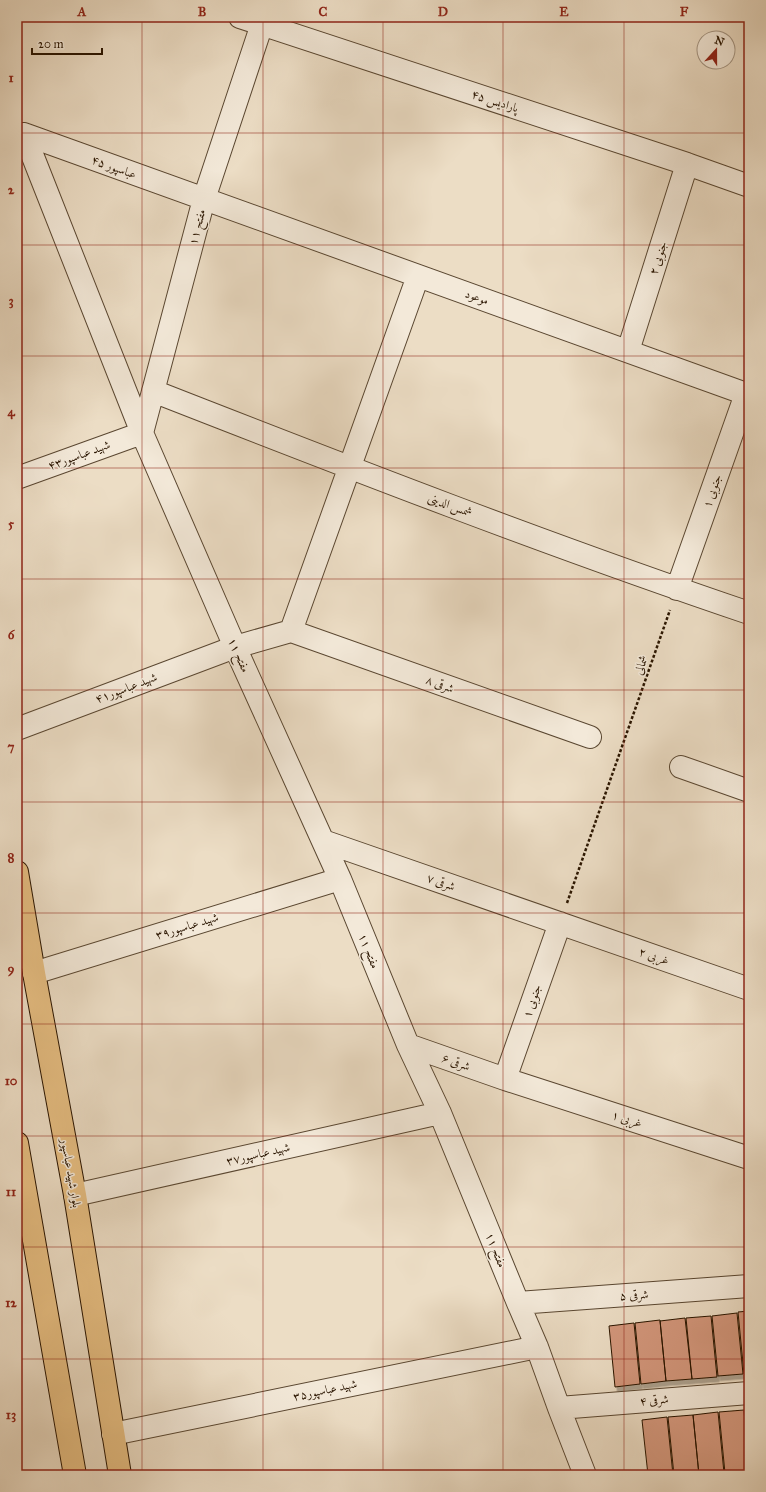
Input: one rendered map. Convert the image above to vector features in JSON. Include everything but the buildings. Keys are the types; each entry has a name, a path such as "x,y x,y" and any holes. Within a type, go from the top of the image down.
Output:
{"main road":[{"name":"بلوار شهید عباسپور","path":"17,872 75,1195 112,1434 120,1475"},
{"path":"17,1143 75,1475"}],"street":[{"name":"پارادیس ۴۵","path":"240,17 688,164 749,186"},
{"name":"مفتح ۱۱","path":"142,432 204,199 262,24"},
{"name":"مفتح ۱۱","path":"24,134 142,432 235,647 340,878 408,1045 440,1113 537,1347 559,1408 586,1475"},
{"name":"عباسپور ۴۵","path":"24,134 204,199"},
{"name":"جنوبی ۲","path":"628,351 688,164"},
{"name":"موعود","path":"204,199 748,395"},
{"path":"291,631 418,276"},
{"name":"شمس الدینی","path":"153,391 350,468 749,613"},
{"name":"۱ جنوبی","path":"678,588 748,395"},
{"name":"۴۳شهید عباسپور","path":"17,478 142,432"},
{"name":"۴۱شهید عباسپور","path":"17,729 235,647 291,631"},
{"name":"شرقی ۸","path":"291,631 590,737"},
{"path":"681,767 749,791"},
{"name":"شرقی ۷","path":"323,841 560,923"},
{"name":"شهید عباسپور۳۹","path":"34,973 340,878"},
{"name":"غربی ۲","path":"560,923 749,989"},
{"name":"جنوبی ۱","path":"505,1079 560,923"},
{"name":"شرقی ۶","path":"408,1045 505,1079"},
{"name":"غربی ۱","path":"505,1079 749,1158"},
{"name":"شهید عباسپور۳۷","path":"75,1195 440,1113"},
{"name":"شرقی ۵","path":"518,1303 749,1286"},
{"name":"شهید عباسپور۳۵","path":"112,1434 537,1347"},
{"name":"۴ شرقی","path":"559,1408 749,1392"}],"path":[{"name":"شمالی","path":"560,923 678,588"}]}
